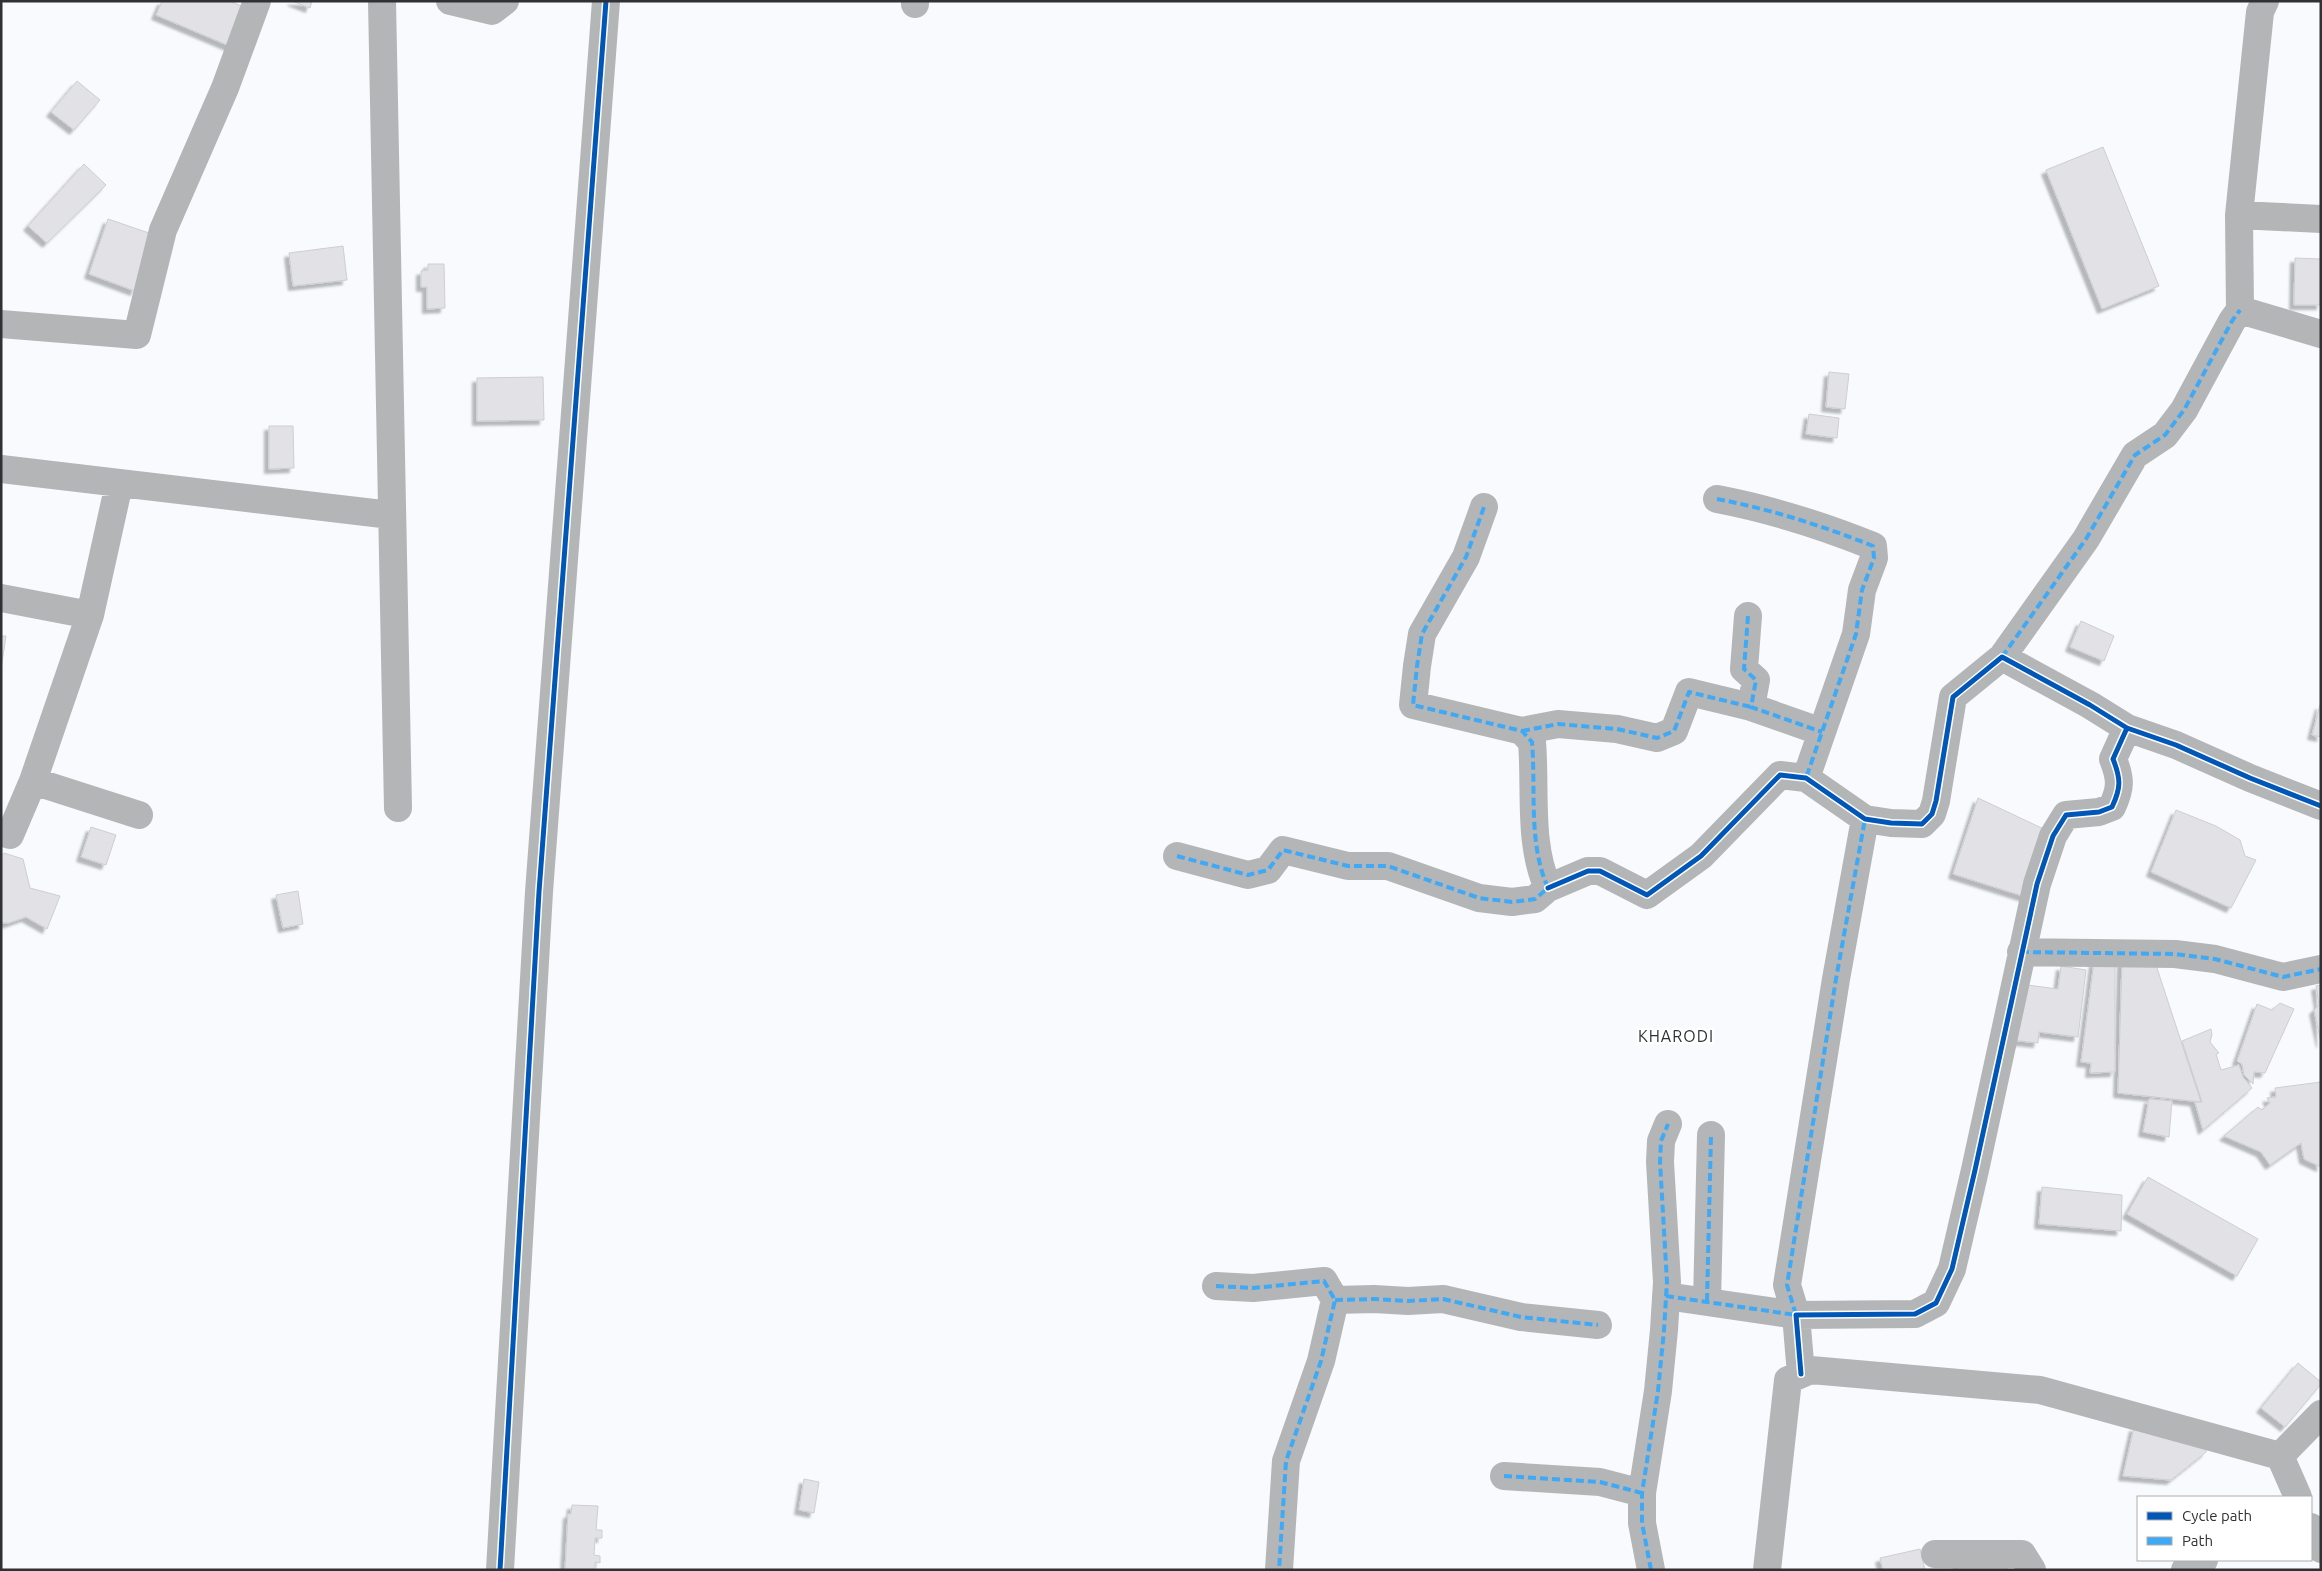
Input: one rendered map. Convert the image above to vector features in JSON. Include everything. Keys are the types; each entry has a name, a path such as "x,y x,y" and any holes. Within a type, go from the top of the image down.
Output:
{"street":[{"path":"1,324 28,328 138,335 163,230 226,88 257,1"},
{"path":"382,1 398,808"},
{"path":"450,1 492,11 505,1"},
{"path":"500,1570 538,892 606,1"},
{"path":"1177,856 1248,876 1268,870 1283,850 1348,866 1388,866 1479,898 1512,902 1535,899 1548,888 1588,871 1600,871 1647,895 1701,856 1780,775 1806,778 1865,819 1891,823 1922,824 1932,814 1936,801 1953,697 2002,657 2086,539 2135,455 2166,435 2184,410 2232,321 2240,310 2239,215 2260,12 2265,1"},
{"path":"2239,215 2321,219"},
{"path":"2240,310 2321,334"},
{"path":"1,469 391,515"},
{"path":"1,832 10,835 33,782 90,615 120,484"},
{"path":"1717,499 1756,507 1844,534 1873,546 1874,558 1862,590 1856,634 1806,778"},
{"path":"1484,507 1466,557 1422,634 1416,666 1413,705 1522,731 1558,724 1617,729 1657,738 1674,731 1689,692 1751,707 1822,732"},
{"path":"1,598 90,615"},
{"path":"1748,616 1744,669 1756,680 1751,707"},
{"path":"2002,657 2090,705 2127,728 2176,745 2250,778 2321,806"},
{"path":"1666,1296 1796,1315 1914,1314 1936,1303 1954,1260 1976,1170 2037,884 2053,836 2066,815 2100,812 2112,807 2120,792 2118,772 2113,759 2127,728"},
{"path":"1522,731 1532,742 1536,844 1540,870 1548,888"},
{"path":"33,782 139,815"},
{"path":"1801,1374 1796,1315 1787,1285 1836,979 1865,819"},
{"path":"2021,952 2183,955 2215,958 2284,977 2321,969"},
{"path":"1651,1570 1642,1523 1642,1493 1658,1391 1666,1296 1660,1162 1661,1141 1668,1124"},
{"path":"1707,1301 1711,1134"},
{"path":"1216,1286 1253,1288 1324,1281 1335,1300 1321,1361 1286,1461 1279,1570"},
{"path":"1335,1300 1374,1299 1408,1301 1443,1299 1521,1317 1598,1324"},
{"path":"1766,1570 1788,1380 1811,1370 2040,1390 2280,1456"},
{"path":"2280,1456 2321,1414"},
{"path":"2280,1456 2298,1496"},
{"path":"1504,1476 1600,1482 1642,1493"},
{"path":"2312,1529 2321,1549"},
{"path":"1935,1554 2022,1554 2032,1570"},
{"path":"2185,1570 2202,1561"}],"building":[{"path":"162,1 230,1 248,9 232,47 156,15"},
{"path":"292,1 312,1 310,8"},
{"path":"77,81 100,100 74,130 51,112"},
{"path":"2103,147 2159,286 2102,309 2046,170"},
{"path":"84,164 106,185 47,243 28,226"},
{"path":"108,219 155,235 135,291 89,274"},
{"path":"343,246 347,280 293,286 289,253"},
{"path":"2295,258 2321,259 2321,305 2294,305"},
{"path":"428,264 444,264 445,308 427,309 427,287 421,287 421,271 428,270"},
{"path":"1829,372 1849,374 1845,409 1826,407"},
{"path":"543,377 544,420 477,421 477,378"},
{"path":"1809,414 1839,418 1837,438 1806,434"},
{"path":"269,426 293,426 294,468 269,469"},
{"path":"2081,621 2114,636 2104,661 2070,647"},
{"path":"1,636 6,636 1,669"},
{"path":"2321,705 2321,737 2312,735"},
{"path":"1978,798 2050,832 2029,898 1953,874"},
{"path":"2176,810 2216,826 2240,840 2245,856 2256,860 2231,908 2151,872"},
{"path":"91,827 116,835 106,865 81,857"},
{"path":"4,853 23,859 30,888 60,896 47,929 26,917 9,923 1,923 1,856"},
{"path":"298,891 303,924 283,928 276,895"},
{"path":"2094,962 2115,962 2115,1072 2090,1073 2091,1063 2081,1062"},
{"path":"2122,962 2155,962 2201,1102 2118,1093"},
{"path":"2061,966 2086,970 2078,1037 2039,1032 2038,1043 2011,1040 2027,985 2058,989"},
{"path":"2321,985 2321,1043 2314,1010 2319,1005 2316,986"},
{"path":"2280,1003 2294,1009 2265,1073 2254,1072 2253,1084 2244,1075 2242,1064 2237,1061 2257,1004 2272,1010"},
{"path":"2211,1029 2210,1042 2219,1053 2216,1054 2221,1070 2239,1065 2243,1077 2252,1088 2203,1130 2195,1102 2202,1102 2182,1041"},
{"path":"2321,1082 2321,1167 2304,1159 2301,1143 2270,1165 2261,1152 2224,1136 2258,1107 2262,1110 2270,1103 2267,1098 2276,1097 2275,1088"},
{"path":"2149,1099 2172,1101 2169,1137 2143,1132"},
{"path":"2148,1177 2258,1239 2237,1276 2127,1214"},
{"path":"2042,1187 2122,1195 2121,1231 2039,1224"},
{"path":"2298,1363 2321,1384 2285,1427 2261,1408"},
{"path":"2134,1427 2207,1444 2206,1452 2171,1480 2123,1476"},
{"path":"804,1479 819,1482 814,1513 799,1510"},
{"path":"572,1505 598,1506 596,1530 602,1530 602,1538 595,1538 594,1555 600,1556 600,1563 595,1562 595,1570 565,1570 568,1514 571,1514"},
{"path":"1920,1549 1925,1570 1883,1570 1880,1558"},
{"path":"2005,1556 2008,1570 1949,1570"}],"marked path":[{"path":"2002,657 2086,539 2135,455 2165,435 2184,410 2232,321 2240,310"},
{"path":"1717,499 1796,519 1873,546 1874,558 1862,590 1856,634 1806,778"},
{"path":"1177,856 1248,875 1268,870 1283,850 1348,866 1388,866 1479,898 1512,902 1535,899 1548,888 1542,871 1535,835 1532,742 1522,731 1413,705 1422,634 1466,557 1484,507"},
{"path":"1748,616 1744,669 1756,680 1751,707 1822,732"},
{"path":"1522,731 1558,724 1617,729 1657,738 1674,731 1689,692 1751,707"},
{"path":"1666,1296 1796,1315 1787,1285 1836,979 1865,819"},
{"path":"2021,952 2175,954 2215,959 2283,977 2321,969"},
{"path":"1651,1570 1642,1523 1642,1493 1658,1391 1664,1330 1667,1282 1660,1162 1661,1141 1668,1124"},
{"path":"1707,1301 1711,1135"},
{"path":"1216,1286 1253,1288 1324,1281 1335,1300 1321,1361 1286,1461 1279,1570"},
{"path":"1335,1300 1374,1299 1408,1301 1443,1299 1521,1317 1598,1325"},
{"path":"1504,1476 1600,1482 1642,1493"}],"cycle path":[{"path":"500,1570 539,892 606,1"},
{"path":"1548,888 1588,871 1600,871 1647,895 1701,856 1780,775 1806,778 1865,819 1891,823 1922,824 1932,814 1936,801 1953,697 2002,657 2090,705 2127,728 2176,745 2250,778 2321,806"},
{"path":"1801,1374 1796,1315 1915,1314 1936,1303 1952,1269 2037,884 2053,836 2066,815 2099,812 2112,807 2119,783 2113,759 2127,728"}],"district":[{"name":"KHARODI","path":"1676,1036"}]}
